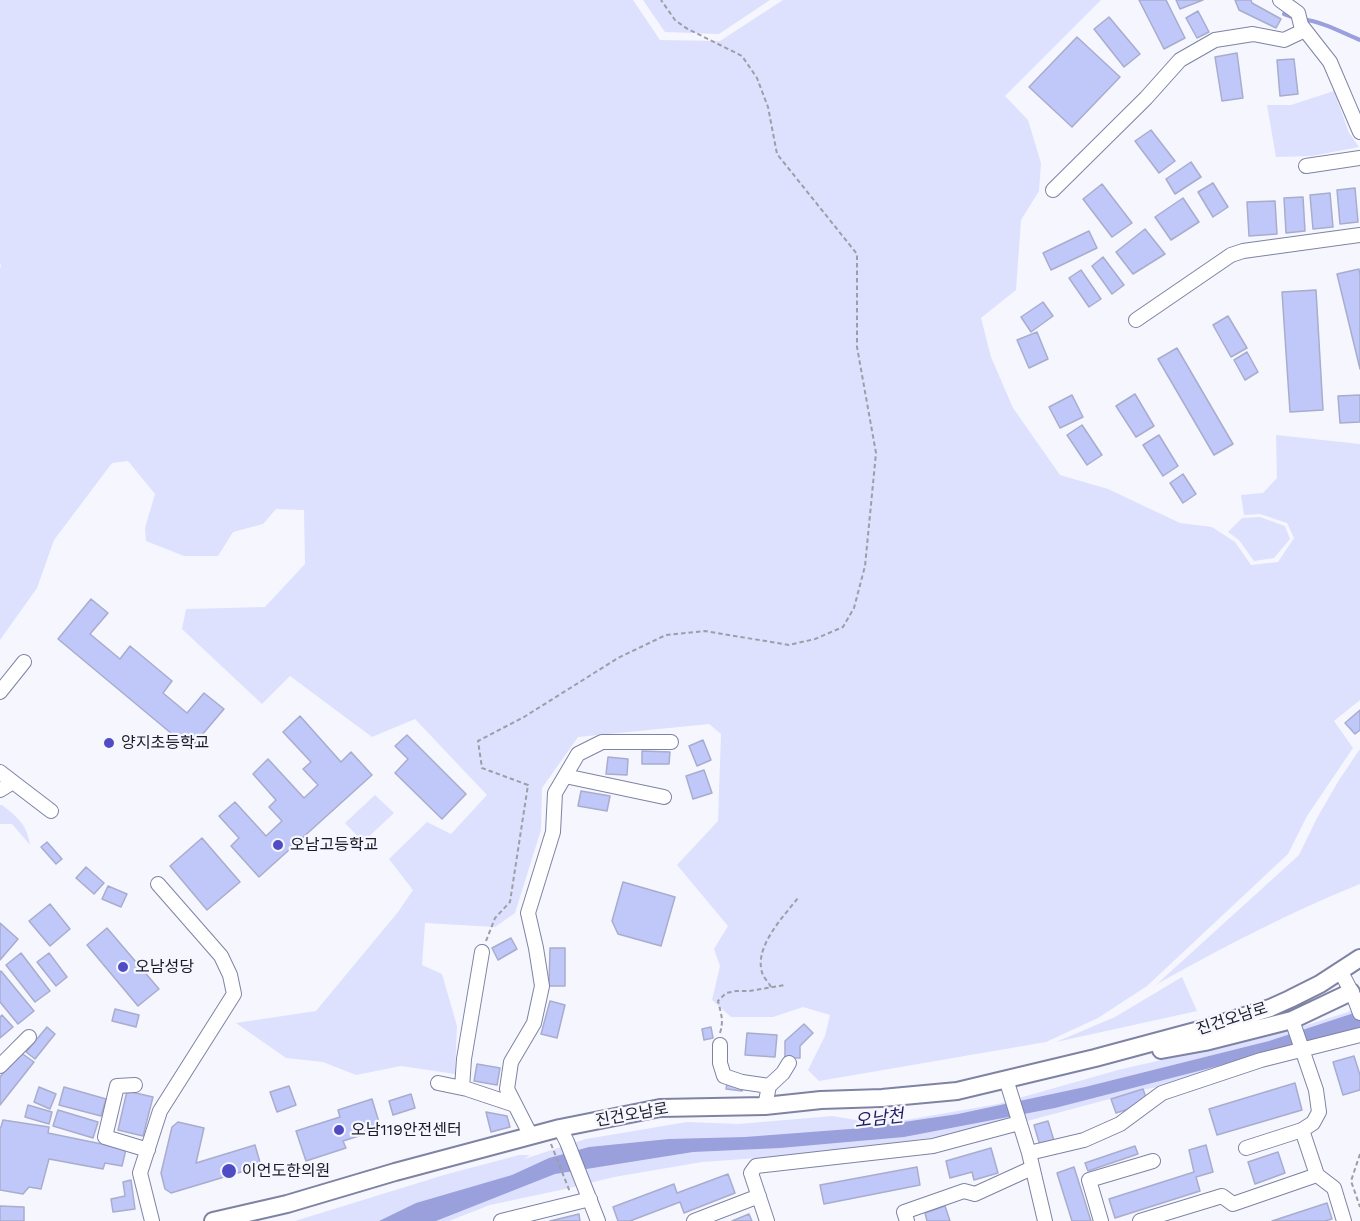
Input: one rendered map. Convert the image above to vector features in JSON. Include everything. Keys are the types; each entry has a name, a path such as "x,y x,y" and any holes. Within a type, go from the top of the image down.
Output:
{"main road":[{"name":"진건오남로","path":"213,1221 287,1204 395,1172 531,1136 563,1135 660,1108 765,1106 821,1100 882,1098 1007,1084 1269,1008 1341,972 1360,958"},
{"name":"진건오남로","path":"1095,1058 1141,1054 1292,1021 1352,994"}],"street":[{"path":"1280,0 1301,23 1330,62 1360,132"},
{"path":"1053,190 1146,98 1180,60 1215,40 1253,34 1284,40 1301,23"},
{"path":"1306,166 1360,158"},
{"path":"1136,320 1231,255 1243,251 1360,235"},
{"path":"0,692 24,662"},
{"path":"531,1136 507,1089 511,1062 534,1023 542,986 528,913 553,832 555,793 578,754 602,742 671,742"},
{"path":"0,772 51,811"},
{"path":"565,776 664,797"},
{"path":"0,790 13,782"},
{"path":"152,1221 140,1173 160,1111 234,994 230,975 221,956 158,884"},
{"path":"462,1088 482,951"},
{"path":"1341,972 1360,1013"},
{"path":"1246,1148 1302,1130 1312,1124 1319,1112 1316,1090 1292,1021"},
{"path":"1029,1153 1084,1140 1120,1124 1162,1093 1261,1060 1360,1035"},
{"path":"0,1066 28,1037"},
{"path":"720,1045 720,1063 724,1076 742,1082 769,1086"},
{"path":"765,1106 769,1086 783,1073 789,1063"},
{"path":"438,1083 515,1105"},
{"path":"1007,1084 1029,1153 1045,1221"},
{"path":"135,1085 117,1086 105,1137 148,1150"},
{"path":"767,1221 751,1173 756,1166 933,1146 1018,1120"},
{"path":"1302,1130 1317,1175 1334,1188 1344,1221"},
{"path":"563,1135 598,1221"},
{"path":"1101,1221 1089,1180 1153,1161"},
{"path":"907,1221 904,1212 964,1191 975,1194 1032,1168"},
{"path":"1140,1221 1222,1196 1233,1204 1317,1175"},
{"path":"694,1221 759,1196"},
{"path":"501,1221 590,1199"}],"path":[{"path":"482,951 495,918 510,902 528,785 482,768 478,741 524,717 618,658 666,634 705,631 789,645 815,639 843,627 854,608 865,566 876,453 857,347 857,254 777,154 768,107 757,78 742,56 686,28 675,20 662,0"},
{"path":"771,987 763,976 760,963 765,944 798,898"},
{"path":"720,1045 719,1035 723,1024 718,1001 726,993 785,985"},
{"path":"551,1146 575,1203"},
{"path":"1360,1154 1351,1181 1360,1207"}],"shaded area":[{"path":"0,0 633,0 660,40 720,41 783,0 1101,0 1005,96 1028,120 1041,163 1039,191 1021,220 1016,290 981,318 991,357 1013,408 1060,475 1108,489 1180,523 1212,527 1235,542 1251,565 1278,562 1294,538 1287,523 1260,514 1244,515 1241,495 1263,493 1277,478 1276,435 1360,444 1360,700 1334,721 1353,748 1307,816 1288,854 1147,986 1098,1018 1046,1042 819,1081 808,1070 825,1036 830,1015 803,1007 773,1017 731,1017 712,1000 720,966 714,949 728,926 677,865 718,821 721,734 709,724 578,737 542,788 541,830 515,913 495,927 425,923 422,965 442,974 457,1026 455,1074 401,1066 356,1075 323,1062 286,1058 236,1023 316,1011 398,912 413,890 389,859 427,822 451,834 487,795 415,719 372,737 290,676 262,704 182,629 186,609 265,607 305,564 304,510 276,509 263,524 233,532 218,556 184,556 146,541 145,528 155,494 128,461 112,463 54,540 37,588 0,640"},
{"path":"643,0 770,0 719,34 665,32"},
{"path":"1334,91 1349,133 1359,147 1312,156 1276,157 1267,105 1291,105"},
{"path":"1260,517 1285,526 1290,539 1274,558 1254,561 1239,540 1228,532 1242,518"},
{"path":"1360,749 1360,884 1257,931 1157,984 1299,855 1317,818"},
{"path":"375,795 394,813 363,842 345,823"},
{"path":"0,805 17,817 26,832 30,845 12,824 0,824"},
{"path":"1182,977 1197,1011 1056,1042 1115,1017"},
{"path":"1360,1005 1360,1039 1238,1072 1147,1089 1001,1128 815,1154 702,1162 614,1177 490,1205 449,1221 295,1221 444,1175 519,1155 530,1155 524,1159 586,1139 687,1122 738,1124 833,1116 873,1123 906,1120 998,1104 1118,1070 1288,1031 1348,1012"}],"water":[{"path":"1360,1011 1360,1027 1055,1108 904,1137 780,1148 693,1152 555,1174 436,1221 379,1221 416,1203 512,1175 549,1158 589,1147 669,1139 745,1137 863,1128 958,1114 1085,1087 1269,1041"}],"building":[{"path":"1139,0 1166,0 1185,38 1164,49"},
{"path":"1176,0 1203,0 1180,9"},
{"path":"1235,0 1251,0 1252,3 1281,19 1276,28 1239,10"},
{"path":"1198,11 1209,32 1197,38 1186,18"},
{"path":"1109,17 1140,54 1124,67 1094,29"},
{"path":"1077,37 1120,77 1072,127 1029,87"},
{"path":"1237,53 1243,98 1222,101 1215,57"},
{"path":"1294,59 1298,94 1280,96 1277,60"},
{"path":"1151,130 1175,161 1159,173 1135,141"},
{"path":"1191,162 1201,177 1175,194 1166,179"},
{"path":"1213,183 1228,207 1213,217 1198,192"},
{"path":"1102,184 1132,223 1112,237 1083,199"},
{"path":"1355,188 1358,222 1340,224 1337,190"},
{"path":"1330,193 1333,227 1313,229 1310,195"},
{"path":"1303,197 1305,231 1286,233 1284,198"},
{"path":"1183,198 1199,222 1171,240 1155,217"},
{"path":"1275,201 1277,234 1249,236 1247,202"},
{"path":"1145,229 1165,254 1133,274 1116,252"},
{"path":"1089,231 1097,248 1051,270 1043,253"},
{"path":"1103,257 1124,285 1112,294 1092,266"},
{"path":"1359,269 1360,275 1360,369 1337,274"},
{"path":"1081,270 1101,299 1089,307 1069,278"},
{"path":"1316,290 1323,410 1290,412 1282,292"},
{"path":"1043,302 1053,316 1031,332 1021,317"},
{"path":"1228,316 1247,348 1231,357 1213,325"},
{"path":"1037,332 1048,359 1029,368 1017,340"},
{"path":"1177,348 1233,444 1214,455 1158,359"},
{"path":"1247,352 1258,372 1245,380 1234,360"},
{"path":"1135,394 1154,426 1136,437 1116,406"},
{"path":"1072,395 1083,417 1060,428 1049,407"},
{"path":"1360,395 1360,422 1340,423 1338,396"},
{"path":"1082,425 1102,455 1087,465 1067,435"},
{"path":"1159,435 1178,466 1163,476 1143,445"},
{"path":"1183,474 1196,494 1183,503 1170,483"},
{"path":"91,599 108,613 90,634 120,659 130,646 172,681 163,693 187,713 204,693 224,709 190,749 58,639"},
{"path":"1360,710 1360,730 1355,734 1345,723"},
{"path":"300,716 341,762 351,752 372,775 259,877 231,846 239,838 219,816 235,802 266,836 282,821 269,807 276,800 253,774 268,759 304,798 318,785 303,769 311,762 283,732"},
{"path":"407,735 466,794 442,819 395,773 408,759 395,746"},
{"path":"703,740 711,760 697,766 689,746"},
{"path":"642,751 670,752 669,764 642,764"},
{"path":"608,757 628,759 627,775 606,774"},
{"path":"704,770 712,793 693,799 686,776"},
{"path":"581,791 610,796 607,811 578,806"},
{"path":"202,838 240,882 207,910 170,866"},
{"path":"47,842 62,859 56,864 41,847"},
{"path":"86,867 104,883 94,894 76,878"},
{"path":"623,882 675,897 661,946 618,934 612,921"},
{"path":"108,886 127,894 121,907 102,899"},
{"path":"50,904 70,929 50,946 29,921"},
{"path":"0,923 18,939 0,960"},
{"name":"오남성당","path":"107,928 159,989 138,1006 87,945"},
{"path":"511,938 517,949 498,960 492,948"},
{"path":"550,948 565,948 565,986 549,986"},
{"path":"21,953 50,991 35,1002 6,965"},
{"path":"49,953 67,977 56,986 37,962"},
{"path":"1,971 34,1011 18,1024 0,1002"},
{"path":"550,1001 565,1005 557,1038 541,1034"},
{"path":"115,1009 139,1015 136,1027 112,1021"},
{"path":"2,1015 13,1027 0,1038 0,1017"},
{"path":"804,1024 813,1033 800,1046 800,1058 785,1058 785,1041"},
{"path":"47,1027 55,1034 35,1059 26,1052"},
{"path":"711,1027 713,1038 704,1040 702,1029"},
{"path":"747,1033 777,1035 775,1057 745,1055"},
{"path":"20,1052 34,1062 0,1105 0,1077"},
{"path":"1354,1056 1360,1075 1360,1090 1343,1095 1333,1062"},
{"path":"477,1064 500,1068 497,1085 474,1081"},
{"path":"727,1083 743,1086 742,1091 726,1089"},
{"path":"1295,1083 1302,1110 1217,1135 1209,1109"},
{"path":"289,1086 296,1105 277,1112 270,1092"},
{"path":"39,1087 56,1094 50,1109 34,1102"},
{"path":"64,1087 106,1099 101,1116 59,1105"},
{"path":"1143,1089 1148,1103 1116,1113 1111,1099"},
{"path":"127,1091 153,1097 143,1136 118,1130"},
{"path":"411,1094 415,1108 393,1115 389,1101"},
{"name":"오남119안전센터","path":"372,1099 381,1129 343,1141 346,1148 306,1161 296,1131 340,1117 338,1110"},
{"path":"28,1105 52,1112 49,1124 25,1117"},
{"path":"58,1110 98,1122 93,1138 53,1126"},
{"path":"486,1112 507,1116 510,1127 491,1132"},
{"path":"3,1120 49,1127 48,1133 126,1149 122,1166 105,1163 103,1169 49,1159 41,1189 29,1187 23,1194 0,1190 0,1128"},
{"path":"1048,1121 1055,1144 1041,1149 1034,1125"},
{"path":"178,1122 204,1128 196,1163 255,1145 261,1166 171,1193 165,1189 161,1173 172,1127"},
{"path":"1206,1145 1213,1172 1196,1177 1200,1191 1115,1218 1109,1199 1194,1172 1189,1150"},
{"path":"1135,1146 1138,1154 1088,1171 1085,1163"},
{"path":"991,1148 998,1173 974,1180 972,1172 950,1178 946,1161"},
{"path":"1278,1152 1285,1173 1255,1184 1248,1162"},
{"path":"917,1167 920,1185 824,1204 820,1185"},
{"path":"1074,1167 1091,1221 1072,1221 1057,1173"},
{"path":"728,1174 735,1193 684,1213 680,1202 630,1221 618,1221 613,1207 674,1184 677,1193"},
{"path":"131,1180 135,1209 113,1212 111,1199 125,1196 123,1182"},
{"path":"1327,1203 1332,1219 1272,1221"},
{"path":"0,1206 24,1207 24,1221 0,1221"},
{"path":"945,1206 950,1221 927,1221 925,1213"},
{"path":"579,1214 580,1221 550,1221"},
{"path":"749,1214 752,1221 732,1221"}],"waterway":[{"path":"1284,14 1295,18"},
{"path":"1302,19 1325,25 1360,40"}],"place":[{"name":"양지초등학교","path":"109,743"},
{"name":"오남고등학교","path":"278,845"},
{"name":"오남성당","path":"123,967"},
{"name":"오남119안전센터","path":"339,1130"},
{"name":"이언도한의원","path":"229,1171"}],"water label":[{"name":"오남천","path":"879,1119"}]}
